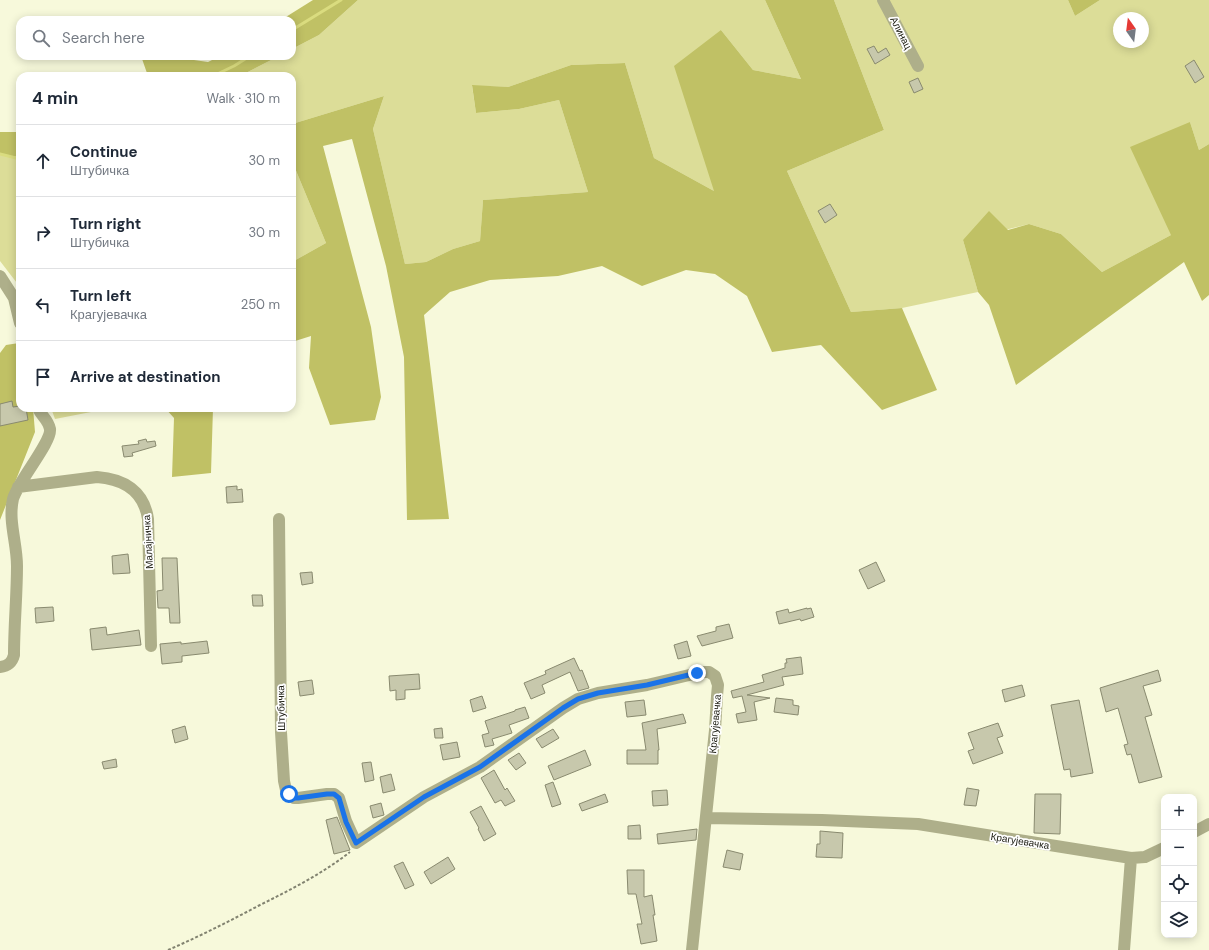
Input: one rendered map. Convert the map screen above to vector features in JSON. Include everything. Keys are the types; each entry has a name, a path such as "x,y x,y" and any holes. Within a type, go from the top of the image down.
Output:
{"street":[{"name":"Алинац","path":"883,0 918,66"},
{"path":"0,276 14,298 16,306"},
{"path":"0,667 7,666 11,662 14,655 17,565 11,517 13,499 18,487 46,442 50,430 48,421 41,412"},
{"name":"Малајничка","path":"18,487 97,477 120,482 135,491 143,502 148,519 151,646"},
{"name":"Штубичка","path":"279,519 281,732 285,786 286,790 294,798 327,794 334,794 339,798 346,822 356,843"},
{"name":"Крагујевачка","path":"356,843 424,797 480,767 578,699 598,693 647,685 706,672 713,673 718,685 715,730 692,947"},
{"name":"Крагујевачка","path":"706,818 822,820 918,824 1131,858 1145,856 1161,849"},
{"path":"1197,830 1209,824"},
{"path":"1124,950 1131,858"}],"path":[{"path":"168,950 194,939 301,885 334,865 352,851 356,843"}],"green space":[{"path":"358,0 765,0 801,79 753,70 721,30 714,191 654,158 625,63 571,65 508,87 472,86 476,113 519,109 559,100 588,192 483,200 480,241 453,249 426,262 405,264 373,129 384,96 296,123 296,72 248,72 271,60 296,60 296,47 319,35"},
{"path":"834,0 1068,0 1075,16 1100,0 1209,0 1209,144 1199,150 1190,122 1171,235 1102,272 1061,234 1029,224 963,240 978,292 902,308 851,312 787,171 884,130"},
{"path":"0,155 16,157 16,282 0,261"},
{"path":"296,171 326,243 296,260"},
{"path":"52,412 91,412 55,419"}],"shaded area":[{"path":"313,0 358,0 319,35 296,47 296,16 287,16"},
{"path":"765,0 834,0 884,130 787,171 851,312 902,308 937,390 882,410 821,345 772,352 747,296 715,274 686,270 642,286 602,266 558,276 490,280 450,292 424,315 449,519 407,520 404,357 386,266 352,139 323,146 371,327 381,397 375,420 330,425 309,368 311,336 296,341 296,260 326,243 296,171 296,123 384,96 373,129 405,264 426,262 453,249 480,241 483,200 588,192 559,100 519,109 476,113 472,85 508,87 571,65 625,63 654,158 714,191 674,66 721,30 753,70 801,79"},
{"path":"1068,0 1100,0 1075,16"},
{"path":"142,60 194,60 208,62 212,60 271,60 248,72 147,72"},
{"path":"1190,122 1199,150 1209,144 1209,295 1202,301 1184,262 1016,385 989,305 978,292 963,240 989,211 1008,230 1029,224 1061,234 1102,272 1171,235 1130,147"},
{"path":"0,132 16,132 16,157 0,155"},
{"path":"16,343 16,412 33,412 35,432 0,520 0,353 6,345"},
{"path":"169,412 213,412 211,473 172,477 174,418"}],"building":[{"path":"874,46 878,53 886,48 890,55 875,64 867,49"},
{"path":"1194,60 1204,77 1195,83 1185,66"},
{"path":"918,78 923,89 914,93 909,82"},
{"path":"830,204 837,215 825,223 818,211"},
{"path":"12,401 13,407 16,407 16,412 27,412 28,420 0,426 0,404"},
{"path":"146,439 147,442 155,441 156,446 132,453 133,456 124,457 122,446 139,444 138,441"},
{"path":"237,486 237,490 242,489 243,502 227,503 226,487"},
{"path":"128,554 130,573 113,574 112,556"},
{"path":"162,558 177,558 180,623 170,623 169,608 158,608 157,591 163,590"},
{"path":"876,562 885,581 868,589 859,570"},
{"path":"312,572 313,583 302,585 300,573"},
{"path":"252,595 262,595 263,606 253,606"},
{"path":"53,607 54,621 36,623 35,608"},
{"path":"811,608 814,617 801,621 800,619 779,624 776,612 788,609 789,613"},
{"path":"729,624 733,638 702,646 697,636 716,631 716,627"},
{"path":"106,627 107,635 139,630 141,645 92,650 90,629"},
{"path":"207,641 209,653 182,656 182,662 162,664 160,644 181,642 181,644"},
{"path":"687,641 691,656 678,659 674,645"},
{"path":"801,657 803,674 782,677 784,685 747,695 770,698 754,702 757,720 738,723 736,714 746,712 742,696 733,698 731,691 764,682 762,675 785,668 785,663 787,663 786,659"},
{"path":"574,658 580,671 582,670 589,688 578,691 570,672 542,685 545,693 531,699 524,683 546,674 545,671"},
{"path":"1158,670 1161,681 1143,686 1152,715 1145,717 1162,777 1139,783 1131,754 1127,755 1124,745 1128,744 1118,708 1106,712 1100,688"},
{"path":"419,674 420,689 405,690 405,699 396,700 396,690 390,691 389,676"},
{"path":"312,680 314,694 300,696 298,682"},
{"path":"1022,685 1025,696 1005,702 1002,690"},
{"path":"482,696 486,708 473,712 470,700"},
{"path":"776,698 793,700 793,705 799,706 798,715 774,712"},
{"path":"644,700 646,715 627,717 625,702"},
{"path":"1079,700 1093,773 1071,777 1070,769 1064,770 1051,705"},
{"path":"525,707 529,718 509,725 512,733 492,739 494,745 485,747 482,735 489,733 485,721"},
{"path":"683,714 686,723 657,729 659,750 658,764 627,764 627,750 646,750 642,723"},
{"path":"998,723 1003,736 997,738 1003,753 973,764 968,751 974,749 968,733"},
{"path":"185,726 188,739 175,743 172,730"},
{"path":"442,728 443,738 435,738 434,729"},
{"path":"553,729 559,738 542,748 536,739"},
{"path":"457,742 460,757 443,760 440,745"},
{"path":"585,750 591,765 554,780 548,766"},
{"path":"519,753 526,763 516,770 508,760"},
{"path":"116,759 117,767 104,769 102,762"},
{"path":"371,762 374,780 365,782 362,763"},
{"path":"494,770 505,790 507,788 515,801 505,806 501,800 495,803 481,778"},
{"path":"391,774 395,790 383,793 380,777"},
{"path":"553,782 561,804 552,807 545,785"},
{"path":"967,788 979,790 976,806 964,805"},
{"path":"667,790 668,805 653,806 652,791"},
{"path":"605,794 608,802 582,811 579,804"},
{"path":"1035,794 1061,794 1060,834 1034,833"},
{"path":"381,803 384,815 373,818 370,806"},
{"path":"481,806 496,834 484,841 470,812"},
{"path":"337,817 350,850 334,854 326,820"},
{"path":"640,825 641,839 628,839 628,826"},
{"path":"697,829 696,840 658,844 657,834"},
{"path":"820,831 843,833 842,858 816,857 817,844 820,844"},
{"path":"727,850 743,854 740,870 723,867"},
{"path":"448,857 455,869 431,884 424,872"},
{"path":"403,862 414,885 405,889 394,866"},
{"path":"627,870 644,870 644,897 652,895 657,941 641,944 637,924 642,924 636,894 628,894"}],"waterway":[{"name":"Алинац","path":"296,28 341,0"},
{"name":"Алинац","path":"221,72 244,60"},
{"name":"Алинац","path":"0,154 16,158"}],"route":[{"path":"289,794 294,798 334,794 339,798 346,822 356,843 424,797 480,767 578,699 598,693 647,685 697,673"}]}
